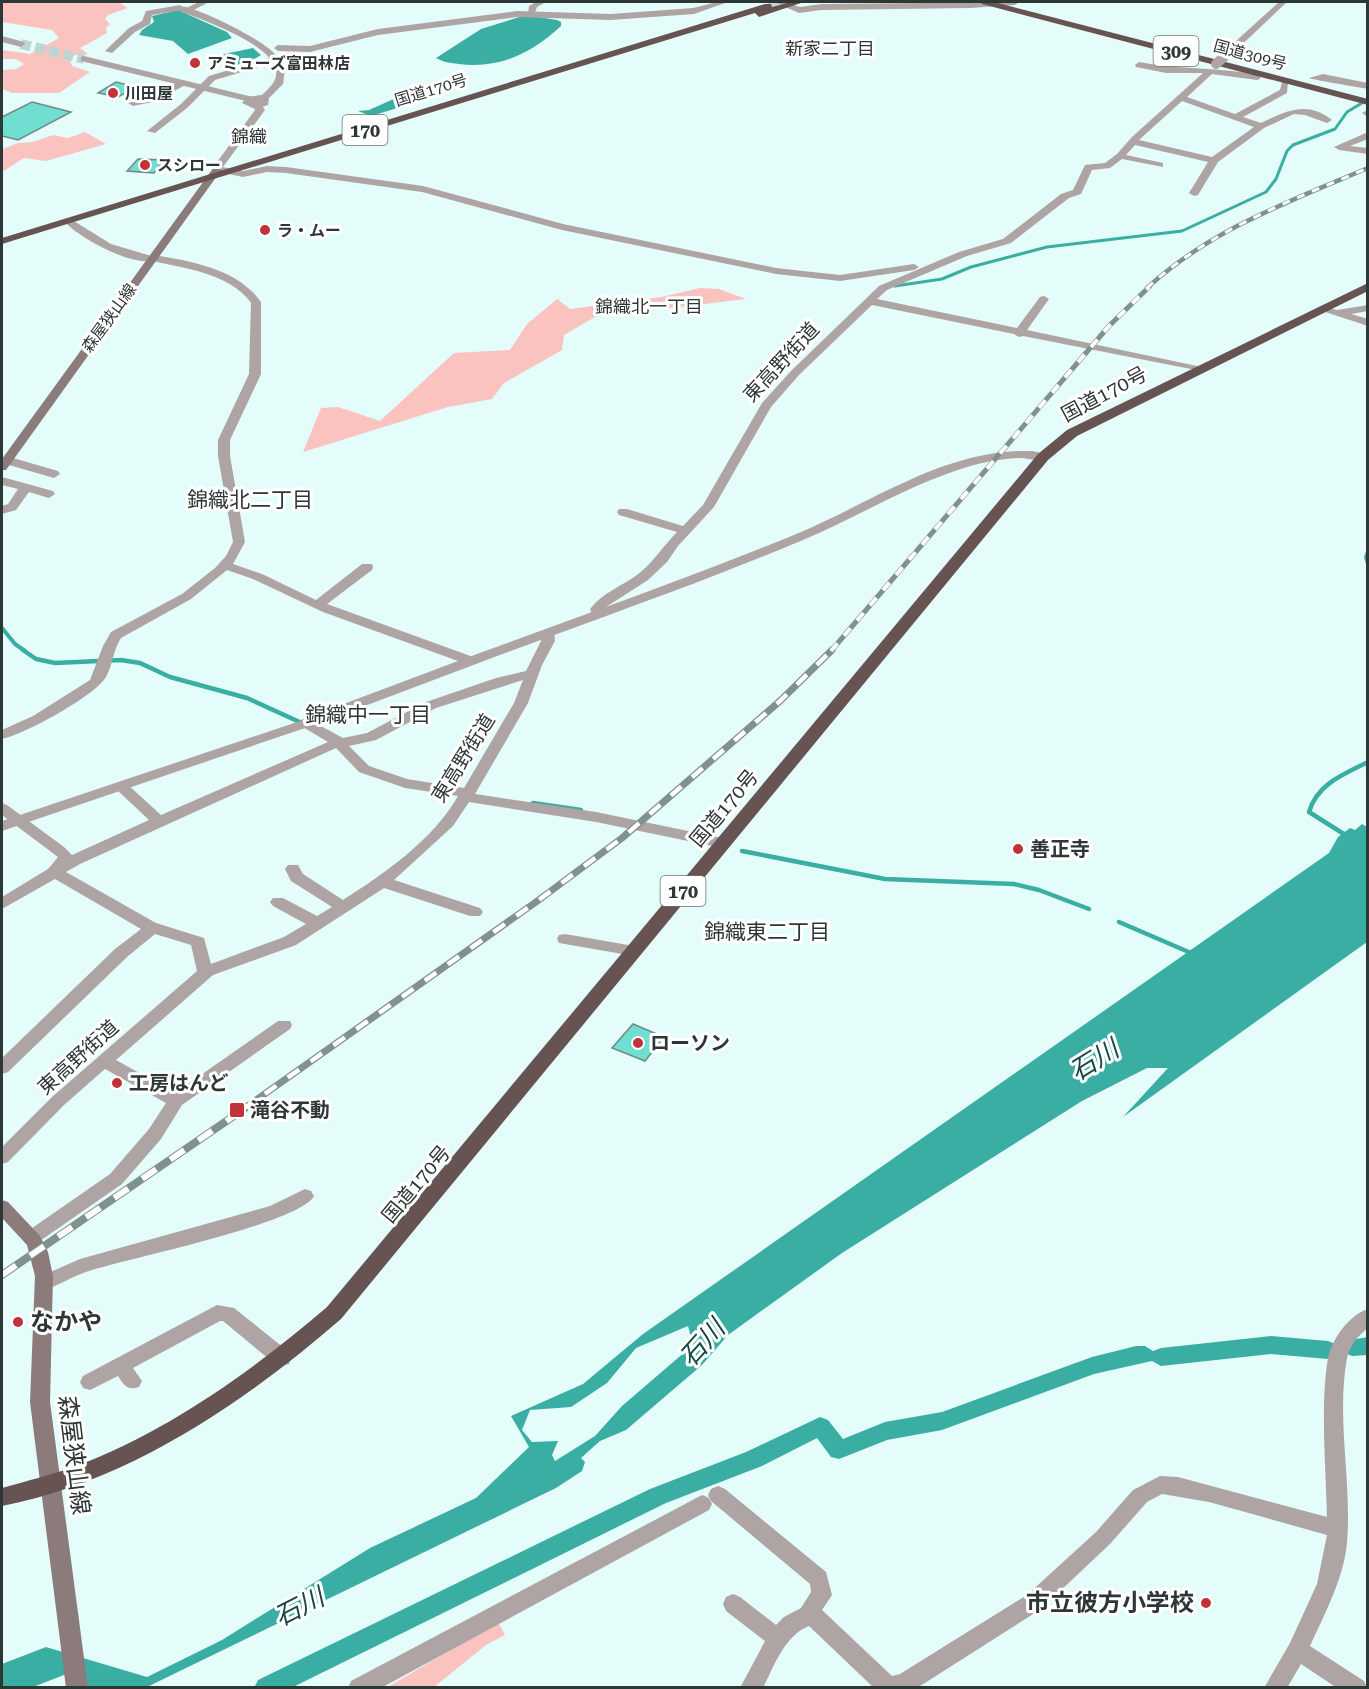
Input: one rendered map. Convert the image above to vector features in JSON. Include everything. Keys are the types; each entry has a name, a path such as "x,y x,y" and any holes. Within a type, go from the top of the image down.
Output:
{"highway":[{"path":"493,85 558,60 748,2"},
{"path":"521,82 575,70 773,4 799,2"},
{"name":"国道309号","path":"988,2 1368,104"},
{"name":"309","path":"1008,2 1037,6 1368,94"},
{"name":"国道309号","path":"1008,2 1368,94"},
{"name":"国道170号","path":"2,241 493,85 773,4"},
{"name":"国道170号","path":"2,235 213,173 230,172 773,4"},
{"name":"309","path":"1024,12 1029,16 1213,67 1368,104"},
{"name":"国道170号","path":"2,1497 92,1469 163,1436 200,1414 282,1358 334,1313 1043,457 1072,433 1197,369 1329,311 1368,286"}],"main road":[{"name":"森屋狭山線","path":"4,463 213,173"},
{"name":"森屋狭山線","path":"2,1207 31,1238 39,1252 44,1283 40,1402 77,1688"}],"street":[{"path":"84,59 257,101 272,93 282,73 275,59 243,34 164,2"},
{"path":"109,51 132,30 147,22 149,13 183,9 205,2"},
{"path":"531,13 533,6 542,2"},
{"path":"260,47 310,48 378,32 531,13 611,17 694,11 724,2"},
{"path":"773,4 806,10 820,7 1015,2"},
{"path":"230,172 243,174 267,169 286,170 407,186 471,201 562,227 776,271 829,278 886,273 958,257 1007,241 1065,196 1077,192 1088,167 1107,166 1120,156 1283,2"},
{"path":"2,39 21,44"},
{"path":"152,131 184,106 201,87 216,76 275,59"},
{"path":"1139,65 1166,70 1213,67"},
{"path":"1314,78 1323,77 1368,86"},
{"path":"133,103 150,102 182,83"},
{"path":"1236,117 1284,91 1285,84"},
{"path":"1181,98 1261,126"},
{"path":"213,173 260,111 257,101"},
{"path":"1259,105 1287,114"},
{"path":"1309,113 1322,107"},
{"path":"1194,193 1214,160 1261,126 1293,111 1309,113 1327,120"},
{"path":"1368,135 1339,147 1368,151"},
{"path":"1178,152 1189,140"},
{"path":"1133,142 1214,160"},
{"path":"1120,156 1160,165"},
{"path":"2,735 38,719 95,683 102,676 111,641 116,635 202,586 226,566 236,553 239,542 224,456 224,440 255,374 256,302 253,295 239,285 203,269 117,252 106,247 69,220"},
{"name":"東高野街道","path":"2,1157 58,1101 205,973 290,941 344,908 382,882 448,823 521,703 548,641 549,632 598,614 597,609 601,604 643,577 662,559 708,507 754,422 766,405 795,372 883,288 958,257"},
{"path":"1019,334 1044,299"},
{"path":"870,302 1197,369"},
{"path":"1329,311 1368,308"},
{"path":"1329,311 1368,323"},
{"path":"598,614 802,536 904,486 945,470 972,462 1025,454 1043,457"},
{"path":"4,463 54,474"},
{"path":"2,481 49,494"},
{"path":"2,510 12,507 26,487"},
{"path":"623,512 686,531"},
{"path":"226,566 273,582 318,605 393,635 471,661"},
{"path":"318,605 367,567"},
{"path":"2,826 306,723 549,632"},
{"path":"2,904 54,872 159,821 251,782 317,750 371,737 431,705 501,681 533,673"},
{"path":"306,723 340,743 354,762 375,774 405,783 596,817 722,843"},
{"path":"122,787 159,821"},
{"path":"2,808 66,857 54,872"},
{"path":"293,869 296,877 344,908"},
{"path":"54,872 153,928 198,942 205,973"},
{"path":"382,882 475,912"},
{"path":"278,902 318,924"},
{"path":"2,1068 121,953 153,928"},
{"path":"565,939 634,951"},
{"path":"31,1238 116,1179 155,1134 176,1101 284,1025"},
{"path":"104,1061 176,1101"},
{"path":"44,1283 80,1266 208,1232 276,1211 305,1196"},
{"path":"90,1382 218,1313 227,1313 282,1358"},
{"path":"1275,1688 1298,1650 1327,1584 1337,1543 1335,1397 1338,1356 1349,1333 1368,1316"},
{"path":"121,1366 132,1381"},
{"path":"751,1688 778,1639 791,1623 809,1615 813,1615 887,1687 905,1683 1034,1602 1103,1538 1140,1496 1160,1485 1178,1485 1337,1529"},
{"path":"359,1688 710,1499 819,1580 822,1595 812,1606 809,1615"},
{"path":"733,1604 778,1639"},
{"path":"1298,1650 1356,1688"}],"shaded area":[{"path":"2,2 119,2 128,8 108,15 105,19 110,24 106,28 107,33 80,48 88,54 75,55 69,59 72,66 90,72 59,93 12,93 2,89 2,70 16,69 24,64 16,59 2,59 2,50 30,54 59,38 52,30 2,22"},
{"path":"85,132 106,144 46,161 24,158 2,172 2,149 53,135 68,138"},
{"path":"700,288 719,289 746,299 595,317 564,335 562,350 504,383 492,399 448,407 303,452 321,408 338,407 380,421 454,353 510,350 527,324 557,299 570,309 661,297"},
{"path":"498,1622 505,1635 486,1645 434,1687 386,1688"}],"water":[{"path":"178,10 227,32 232,38 188,54 173,41 139,35 142,30 154,22 152,16"},
{"path":"526,15 557,20 561,22 561,26 539,44 502,61 474,65 450,63 436,58 481,29"},
{"path":"253,48 261,55 251,61 225,68 221,58 224,54"},
{"path":"431,95 434,97 371,116 358,111 369,110 398,97"},
{"name":"石川","path":"1362,824 1367,827 1367,942 1123,1117 1168,1068 1147,1068 1082,1101 842,1253 728,1335 702,1365 626,1430 600,1441 581,1458 585,1462 582,1471 556,1488 147,1687 89,1687 64,1675 33,1687 2,1688 2,1664 46,1647 147,1677 222,1640 370,1548 476,1498 529,1447 511,1416 583,1384 643,1334 1329,853 1338,837 1350,828 1355,830","holes":["688,1326 693,1345 622,1406 595,1436 555,1461 552,1455 558,1441 532,1442 522,1430 530,1410 571,1407 607,1383 636,1348"]}],"building":[{"name":"川田屋","path":"116,82 136,87 118,97 98,93"},
{"path":"32,102 71,112 18,140 2,136 2,117"},
{"name":"スシロー","path":"138,159 164,160 154,173 127,171"},
{"name":"ローソン","path":"633,1024 664,1037 645,1061 612,1048"}],"waterway":[{"path":"895,286 942,279 971,267 1047,247 1182,231 1266,192 1276,179 1287,151 1293,145 1335,129 1347,112 1367,100"},
{"path":"1368,552 1366,557 1368,564"},
{"path":"2,628 15,644 25,651"},
{"path":"23,650 36,659 55,663 121,660 140,663 170,677 247,698 304,724"},
{"path":"1347,836 1309,812 1318,794 1332,781 1368,762"},
{"path":"533,803 581,810"},
{"path":"742,851 885,879 1014,884 1039,890 1089,909"},
{"path":"1119,922 1191,953"},
{"path":"1161,1357 1271,1345 1328,1350"},
{"path":"1352,1347 1368,1346"},
{"path":"266,1688 658,1496 754,1459 820,1426 839,1450 885,1431 942,1421 1092,1366 1136,1355 1145,1355"}],"tunnel":[{"path":"768,6 783,2"},
{"path":"21,44 84,59"}],"railway":[{"path":"1147,288 1197,249 1224,233 1280,205 1368,168"},
{"path":"831,651 1109,326 1149,287"},
{"path":"242,1110 536,902 622,838 780,701 831,651"},
{"path":"2,1275 244,1109"}],"place":[{"name":"アミューズ富田林店","path":"195,63"},
{"name":"川田屋","path":"113,93"},
{"name":"スシロー","path":"145,165"},
{"name":"ラ・ムー","path":"265,230"},
{"name":"善正寺","path":"1018,849"},
{"name":"ローソン","path":"638,1043"},
{"name":"工房はんど","path":"117,1083"},
{"name":"滝谷不動","path":"237,1110"},
{"name":"なかや","path":"18,1322"},
{"name":"市立彼方小学校","path":"1206,1603"}],"district":[{"name":"新家二丁目","path":"830,48"},
{"name":"錦織","path":"249,136"},
{"name":"錦織北一丁目","path":"649,306"},
{"name":"錦織北二丁目","path":"250,500"},
{"name":"錦織中一丁目","path":"368,715"},
{"name":"錦織東二丁目","path":"767,932"}]}
